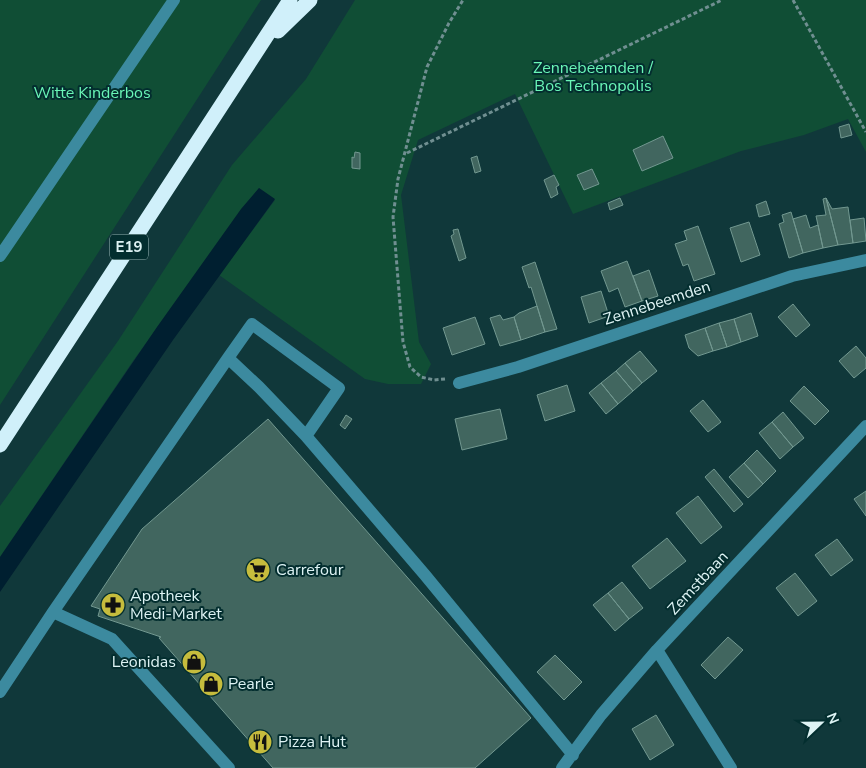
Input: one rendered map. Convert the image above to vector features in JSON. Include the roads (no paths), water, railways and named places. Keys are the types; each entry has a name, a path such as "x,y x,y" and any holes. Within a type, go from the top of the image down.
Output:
{"highway":[{"name":"E19","path":"0,445 290,0"},
{"path":"259,49 310,0"}],"street":[{"path":"0,256 174,0"},
{"name":"Zennebeemden","path":"459,383 518,367 792,276 866,260"},
{"path":"0,692 252,324 339,388 306,436"},
{"path":"228,358 259,386 306,436 425,575 573,755"},
{"name":"Zemstbaan","path":"562,768 601,715 657,650 866,426"},
{"path":"53,612 112,639 229,768"},
{"path":"657,650 731,768"}],"water":[{"path":"259,188 275,199 173,340 0,592 0,557 157,327 241,209"}],"place":[{"name":"Carrefour","path":"258,570"},
{"name":"Apotheek Medi-Market","path":"113,605"},
{"name":"Leonidas","path":"194,662"},
{"name":"Pearle","path":"211,684"},
{"name":"Pizza Hut","path":"260,742"}],"park label":[{"name":"Zennebeemden / Bos Technopolis","path":"593,77"},
{"name":"Witte Kinderbos","path":"92,93"}]}
